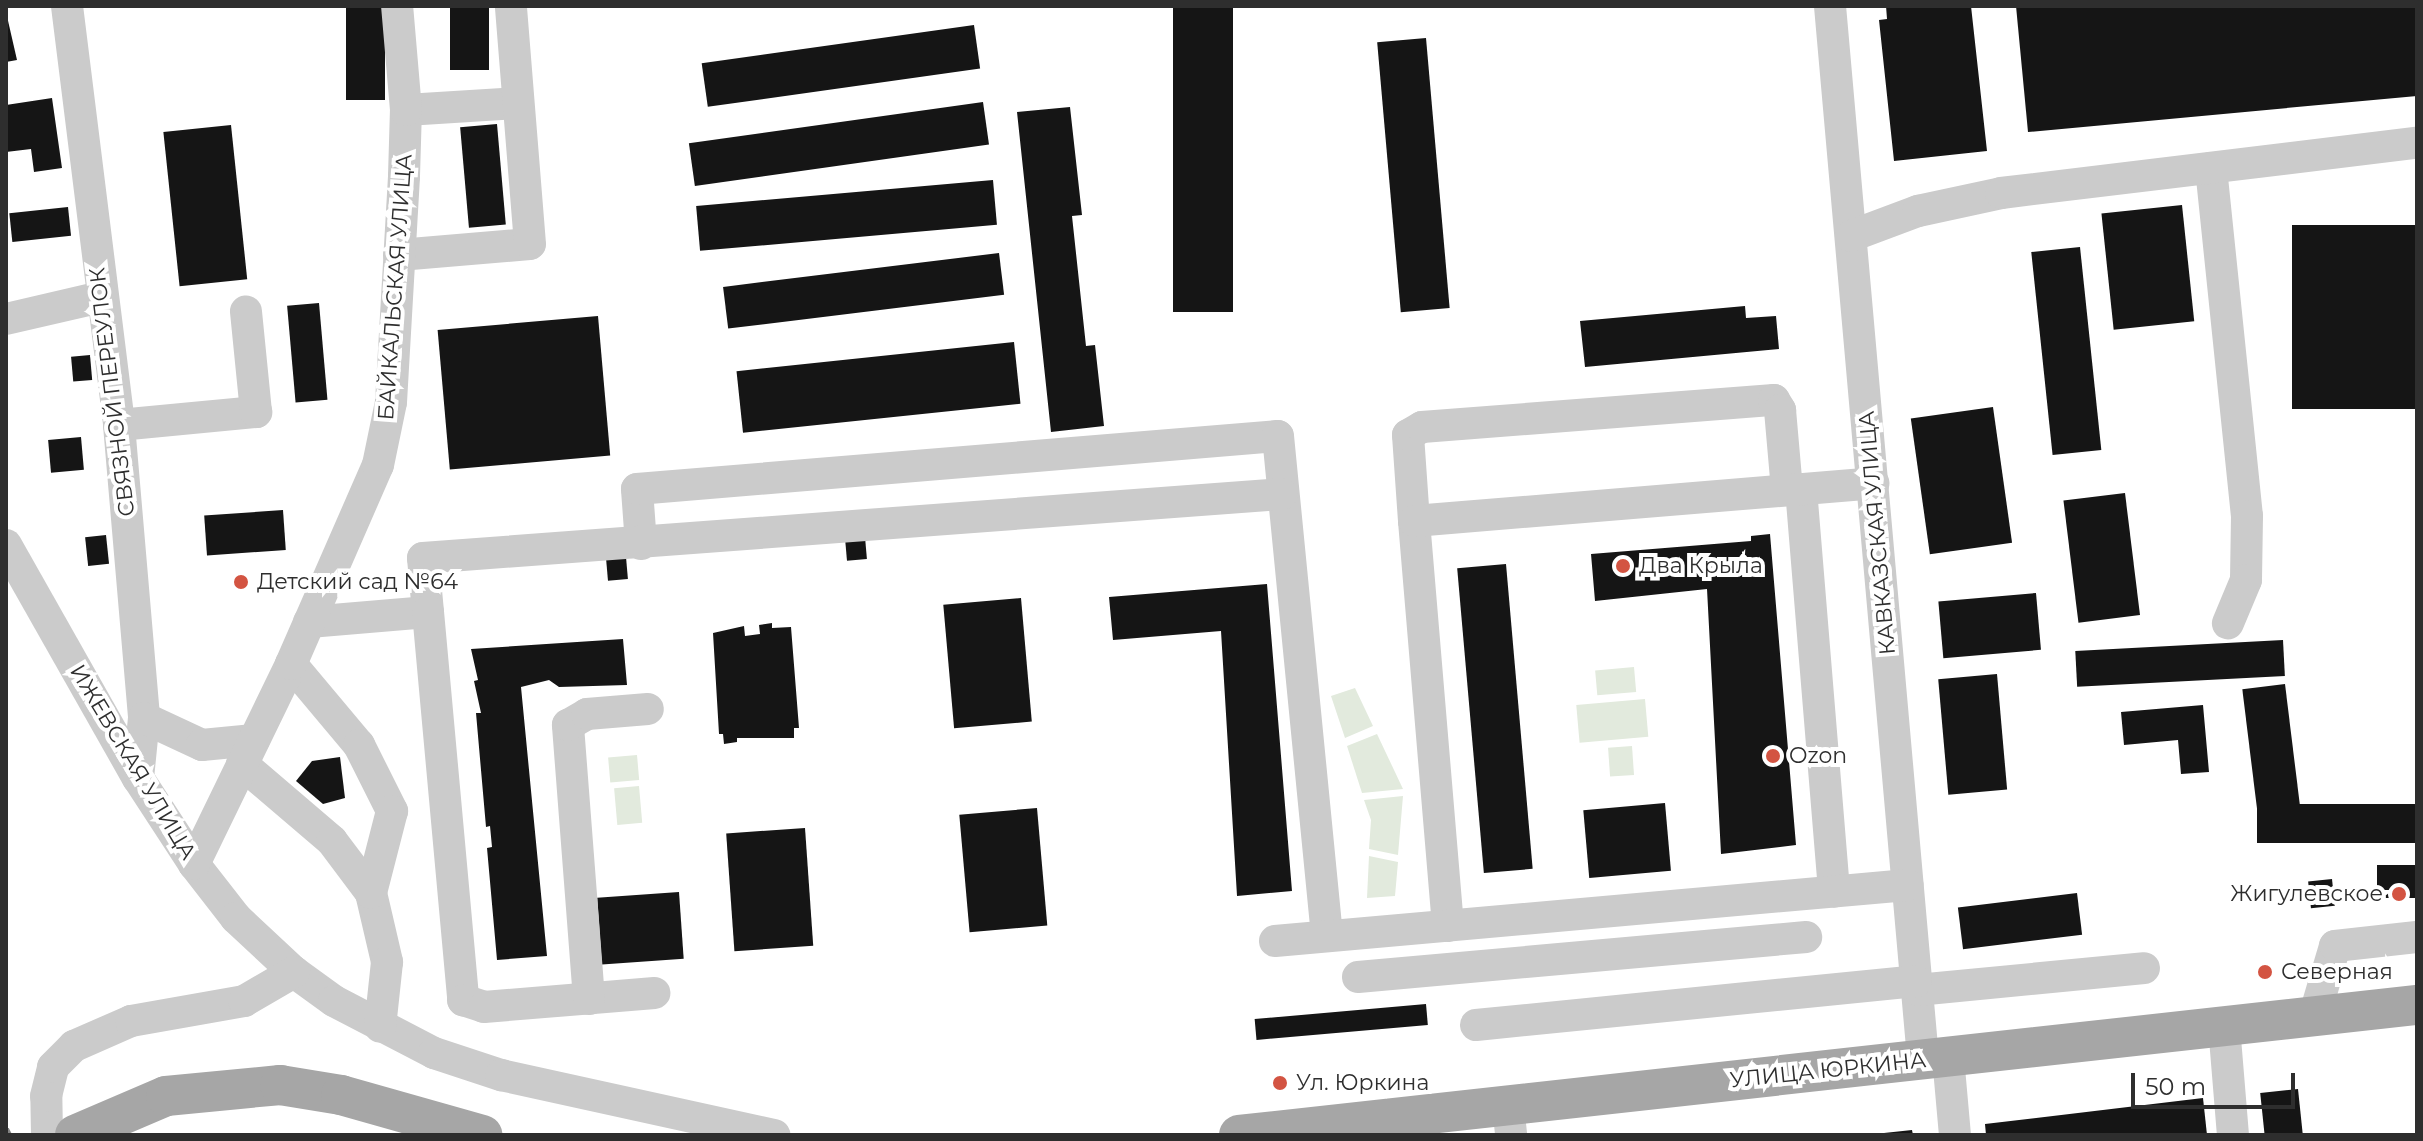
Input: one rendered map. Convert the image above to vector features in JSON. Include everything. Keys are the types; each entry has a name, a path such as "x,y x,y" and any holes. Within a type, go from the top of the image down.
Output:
{"main road":[{"name":"УЛИЦА ЮРКИНА","path":"1239,1135 1510,1120 1936,1058 2417,1005"},
{"path":"75,1135 148,1103 219,1087 280,1085 341,1095 482,1135"}],"street":[{"name":"СВЯЗНОЙ ПЕРЕУЛОК","path":"67,6 119,425 144,718 138,778"},
{"name":"БАЙКАЛЬСКАЯ УЛИЦА","path":"194,864 291,664 378,465 391,402 406,110 397,6"},
{"path":"399,255 530,244 511,6"},
{"name":"КАВКАЗСКАЯ УЛИЦА","path":"1830,6 1916,986 1955,1135"},
{"path":"406,110 518,103"},
{"path":"1851,236 1918,211 2001,193 2417,143"},
{"path":"2211,168 2247,516 2246,580 2228,623"},
{"path":"6,319 101,297"},
{"path":"119,425 256,412 246,311"},
{"path":"1448,926 1408,435 1422,427 1774,400 1780,410 1794,490 1834,892"},
{"path":"641,544 637,489 1278,436 1327,936"},
{"path":"1414,521 1873,483"},
{"path":"654,993 484,1007 463,1000 423,558 1282,494"},
{"name":"ИЖЕВСКАЯ УЛИЦА","path":"6,545 138,778 194,864 236,918 294,972 380,1027 434,1053 501,1075 682,1124 774,1135"},
{"path":"309,622 428,612"},
{"path":"291,664 359,745 392,811 371,893"},
{"path":"589,999 568,725 587,714 648,709"},
{"path":"144,718 202,745 248,752 332,841 371,893 387,962 380,1027"},
{"path":"1275,941 1908,885"},
{"path":"1632,910 1636,952"},
{"path":"1391,931 1395,973"},
{"path":"1358,977 1806,937"},
{"path":"2314,1017 2335,946 2417,937"},
{"path":"1476,1025 2144,968"},
{"path":"47,1135 46,1096 53,1067 74,1046 131,1021 244,1001 294,972"},
{"path":"2224,1026 2233,1135"}],"shaded area":[{"path":"1634,667 1636,692 1597,695 1595,670"},
{"path":"1355,688 1373,726 1345,738 1331,696"},
{"path":"1645,699 1648,737 1580,743 1576,705"},
{"path":"1377,734 1403,789 1362,793 1347,746"},
{"path":"1632,746 1634,775 1610,777 1608,748"},
{"path":"637,755 639,780 610,782 608,758"},
{"path":"639,786 642,823 617,825 614,788"},
{"path":"1403,796 1398,855 1369,849 1371,820 1364,800"},
{"path":"1369,856 1398,862 1395,896 1367,898"}],"building":[{"path":"346,6 385,6 385,100 346,100"},
{"path":"450,6 489,6 489,70 450,70"},
{"path":"1173,6 1233,6 1233,312 1173,312"},
{"path":"1886,6 1971,6 1987,151 1894,161 1879,20 1887,19"},
{"path":"2016,6 2417,6 2417,96 2028,132"},
{"path":"6,12 17,60 6,62"},
{"path":"974,25 980,69 708,107 702,63"},
{"path":"1426,38 1450,308 1401,312 1377,42"},
{"path":"52,98 62,168 34,172 31,149 6,152 6,105"},
{"path":"983,102 989,145 695,186 689,143"},
{"path":"1070,107 1082,215 1072,216 1086,346 1095,345 1104,426 1051,432 1017,112"},
{"path":"497,124 506,225 469,228 460,127"},
{"path":"231,125 247,279 180,286 163,132"},
{"path":"993,180 997,225 700,251 696,206"},
{"path":"2182,205 2194,321 2114,330 2101,213"},
{"path":"68,207 71,236 12,242 9,213"},
{"path":"2292,225 2417,225 2417,409 2292,409"},
{"path":"2080,247 2101,450 2053,455 2031,252"},
{"path":"999,253 1004,295 728,329 723,287"},
{"path":"319,303 327,400 296,402 287,306"},
{"path":"1745,306 1746,318 1776,316 1779,349 1585,367 1580,321"},
{"path":"598,316 610,455 450,469 438,330"},
{"path":"1014,342 1020,404 743,433 737,371"},
{"path":"90,355 92,380 73,382 71,357"},
{"path":"1993,407 2012,543 1930,554 1911,419"},
{"path":"81,437 84,470 51,473 48,440"},
{"path":"2125,493 2140,615 2078,623 2063,501"},
{"path":"283,510 286,550 207,555 204,516"},
{"path":"1770,534 1796,845 1721,854 1707,589 1595,601 1591,554 1751,541 1751,536"},
{"path":"106,535 109,564 88,566 85,537"},
{"path":"865,537 867,559 847,561 845,539"},
{"path":"626,557 628,579 608,581 606,559"},
{"path":"1506,564 1533,869 1484,873 1457,568"},
{"path":"1267,584 1292,891 1237,896 1221,631 1113,640 1109,597"},
{"path":"2036,593 2041,650 1943,658 1938,602"},
{"path":"1021,598 1032,722 954,728 943,605"},
{"path":"772,623 772,628 791,627 799,728 794,728 794,738 737,738 737,742 724,744 723,734 719,734 713,633 744,626 745,636 760,634 759,625"},
{"path":"623,639 627,685 559,687 549,680 521,687 547,956 497,960 487,848 492,847 490,826 486,827 476,713 481,713 471,649"},
{"path":"2283,640 2285,676 2077,687 2075,651"},
{"path":"1997,674 2007,790 1948,795 1938,679"},
{"path":"2285,684 2300,804 2257,809 2242,689"},
{"path":"2203,705 2209,772 2181,774 2178,740 2124,745 2121,712"},
{"path":"340,757 345,798 323,804 296,781 312,761"},
{"path":"1665,803 1671,871 1589,878 1583,810"},
{"path":"2257,804 2417,804 2417,843 2257,843"},
{"path":"1037,808 1047,926 970,932 959,815"},
{"path":"805,828 813,946 734,951 726,834"},
{"path":"2377,865 2417,865 2417,898 2377,898"},
{"path":"2332,879 2335,906 2311,908 2308,882"},
{"path":"679,892 684,959 602,965 597,898"},
{"path":"2077,893 2082,935 1963,949 1958,908"},
{"path":"1426,1004 1428,1025 1256,1040 1255,1019"},
{"path":"2298,1089 2303,1135 2265,1135 2260,1093"},
{"path":"2203,1098 2207,1135 1986,1135 1985,1124"},
{"path":"1912,1130 1913,1135 1884,1135 1884,1133"}],"railway":[{"path":"6,1129 9,1135"}],"place":[{"name":"Два Крыла","path":"1623,566"},
{"name":"Детский сад №64","path":"241,582"},
{"name":"Ozon","path":"1773,756"},
{"name":"Жигулевское","path":"2399,894"},
{"name":"Северная","path":"2265,972"},
{"name":"Ул. Юркина","path":"1280,1083"}]}
